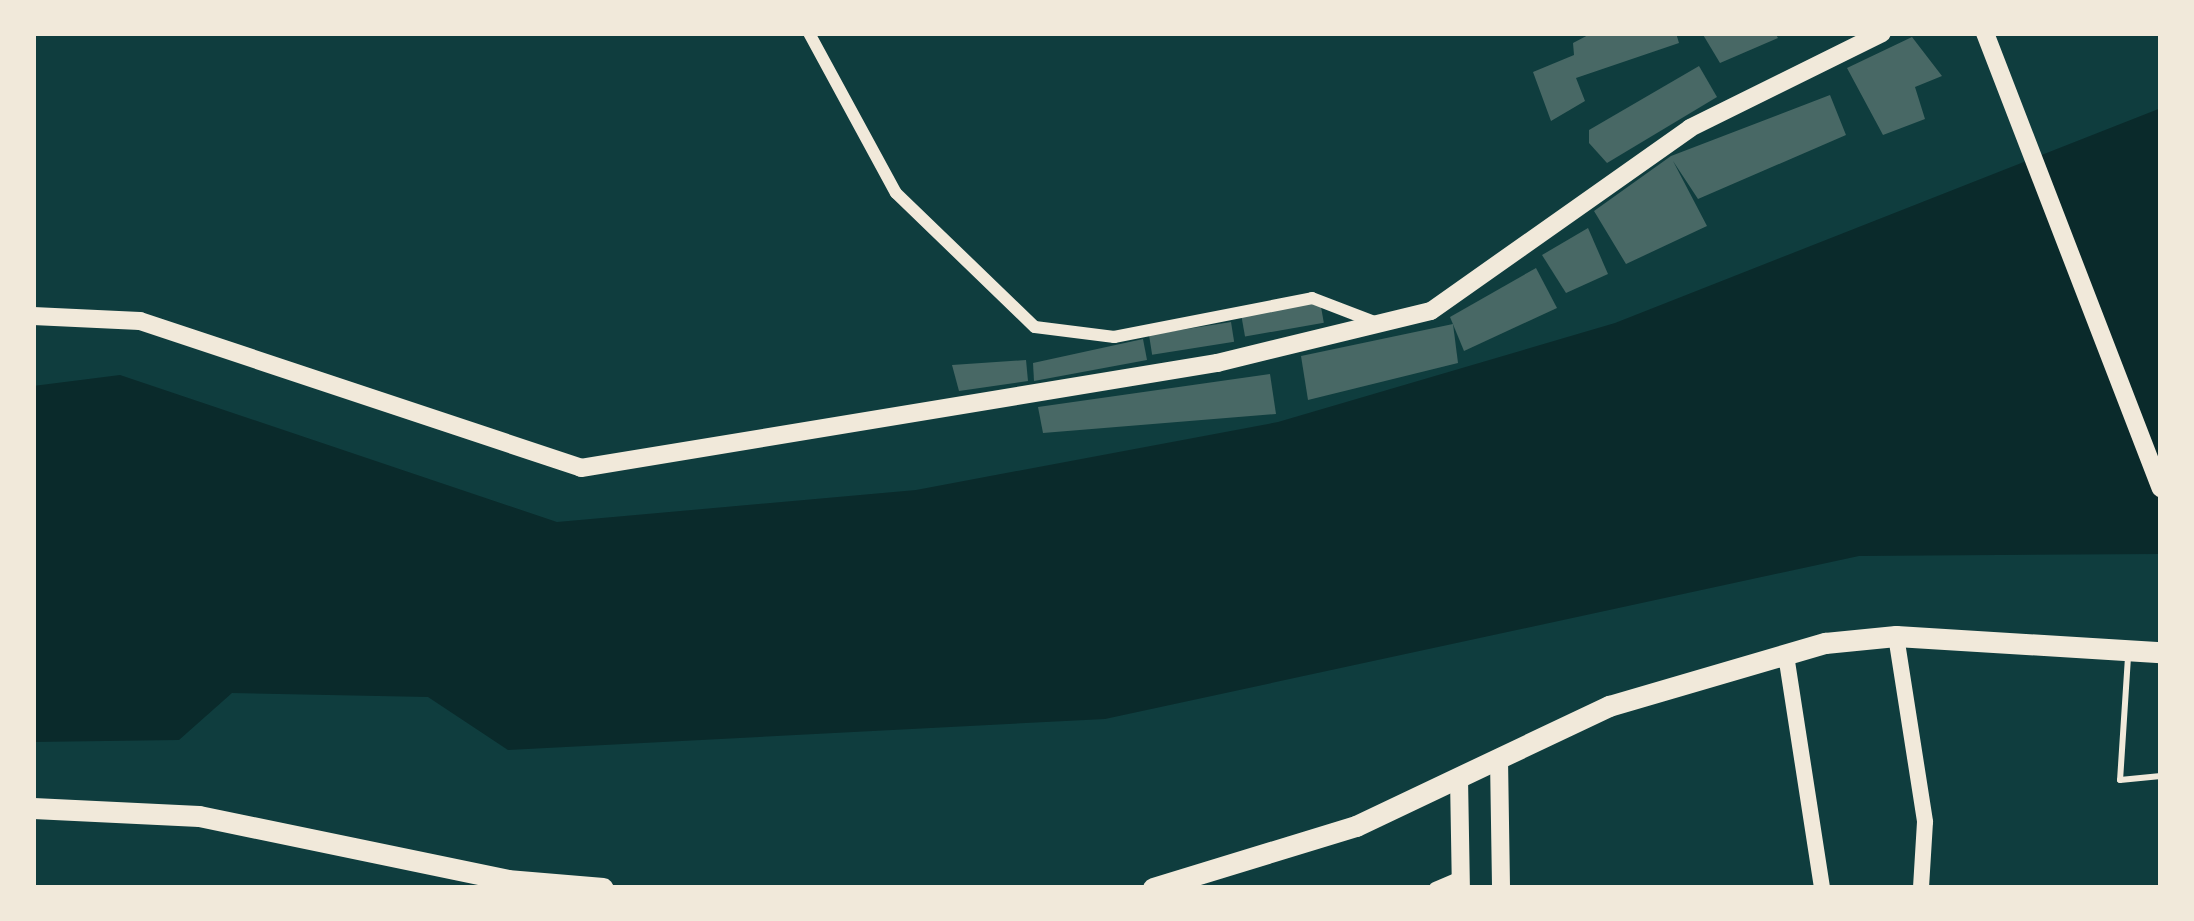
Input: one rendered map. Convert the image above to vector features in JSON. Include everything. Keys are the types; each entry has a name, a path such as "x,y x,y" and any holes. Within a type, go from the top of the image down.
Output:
{"main road":[{"path":"33,316 140,321 581,468 1084,387 1378,323 1472,289 1690,128 1882,33"},
{"path":"1985,33 2161,488"},
{"path":"1154,888 1356,826 1609,706 1786,655 1896,636 2161,652"},
{"path":"1499,759 1501,888"},
{"path":"1459,778 1461,882"},
{"path":"33,808 199,816 508,884 603,888"}],"street":[{"path":"809,33 896,193 1035,327 1114,338 1312,298 1378,323"},
{"path":"1896,636 1925,822 1922,888"},
{"path":"1786,655 1822,888"},
{"path":"1435,888 1461,882"}],"lane":[{"path":"2128,651 2120,780 2161,776"}],"water":[{"path":"2161,108 2161,554 1859,556 1105,719 508,750 428,697 232,693 179,740 33,742 33,386 120,375 557,522 916,490 1278,422 1615,323"}],"building":[{"path":"1592,33 1676,33 1679,43 1576,78 1585,101 1551,121 1533,72 1574,55 1573,43"},
{"path":"1702,33 1775,33 1778,38 1720,63"},
{"path":"1912,37 1942,76 1915,87 1925,119 1883,135 1847,68"},
{"path":"1699,66 1717,97 1607,163 1589,143 1589,130"},
{"path":"1830,95 1846,135 1698,199 1673,161 1707,226 1626,264 1594,211 1671,156"},
{"path":"1588,228 1608,274 1566,293 1542,255"},
{"path":"1536,268 1557,308 1464,351 1450,317"},
{"path":"1320,301 1324,323 1245,337 1241,315"},
{"path":"1231,322 1234,342 1152,355 1149,335"},
{"path":"1453,324 1458,363 1308,400 1301,356"},
{"path":"1143,339 1147,360 1034,381 1033,363"},
{"path":"1026,360 1028,381 959,391 952,365"},
{"path":"1270,374 1276,414 1043,433 1038,407"}]}
